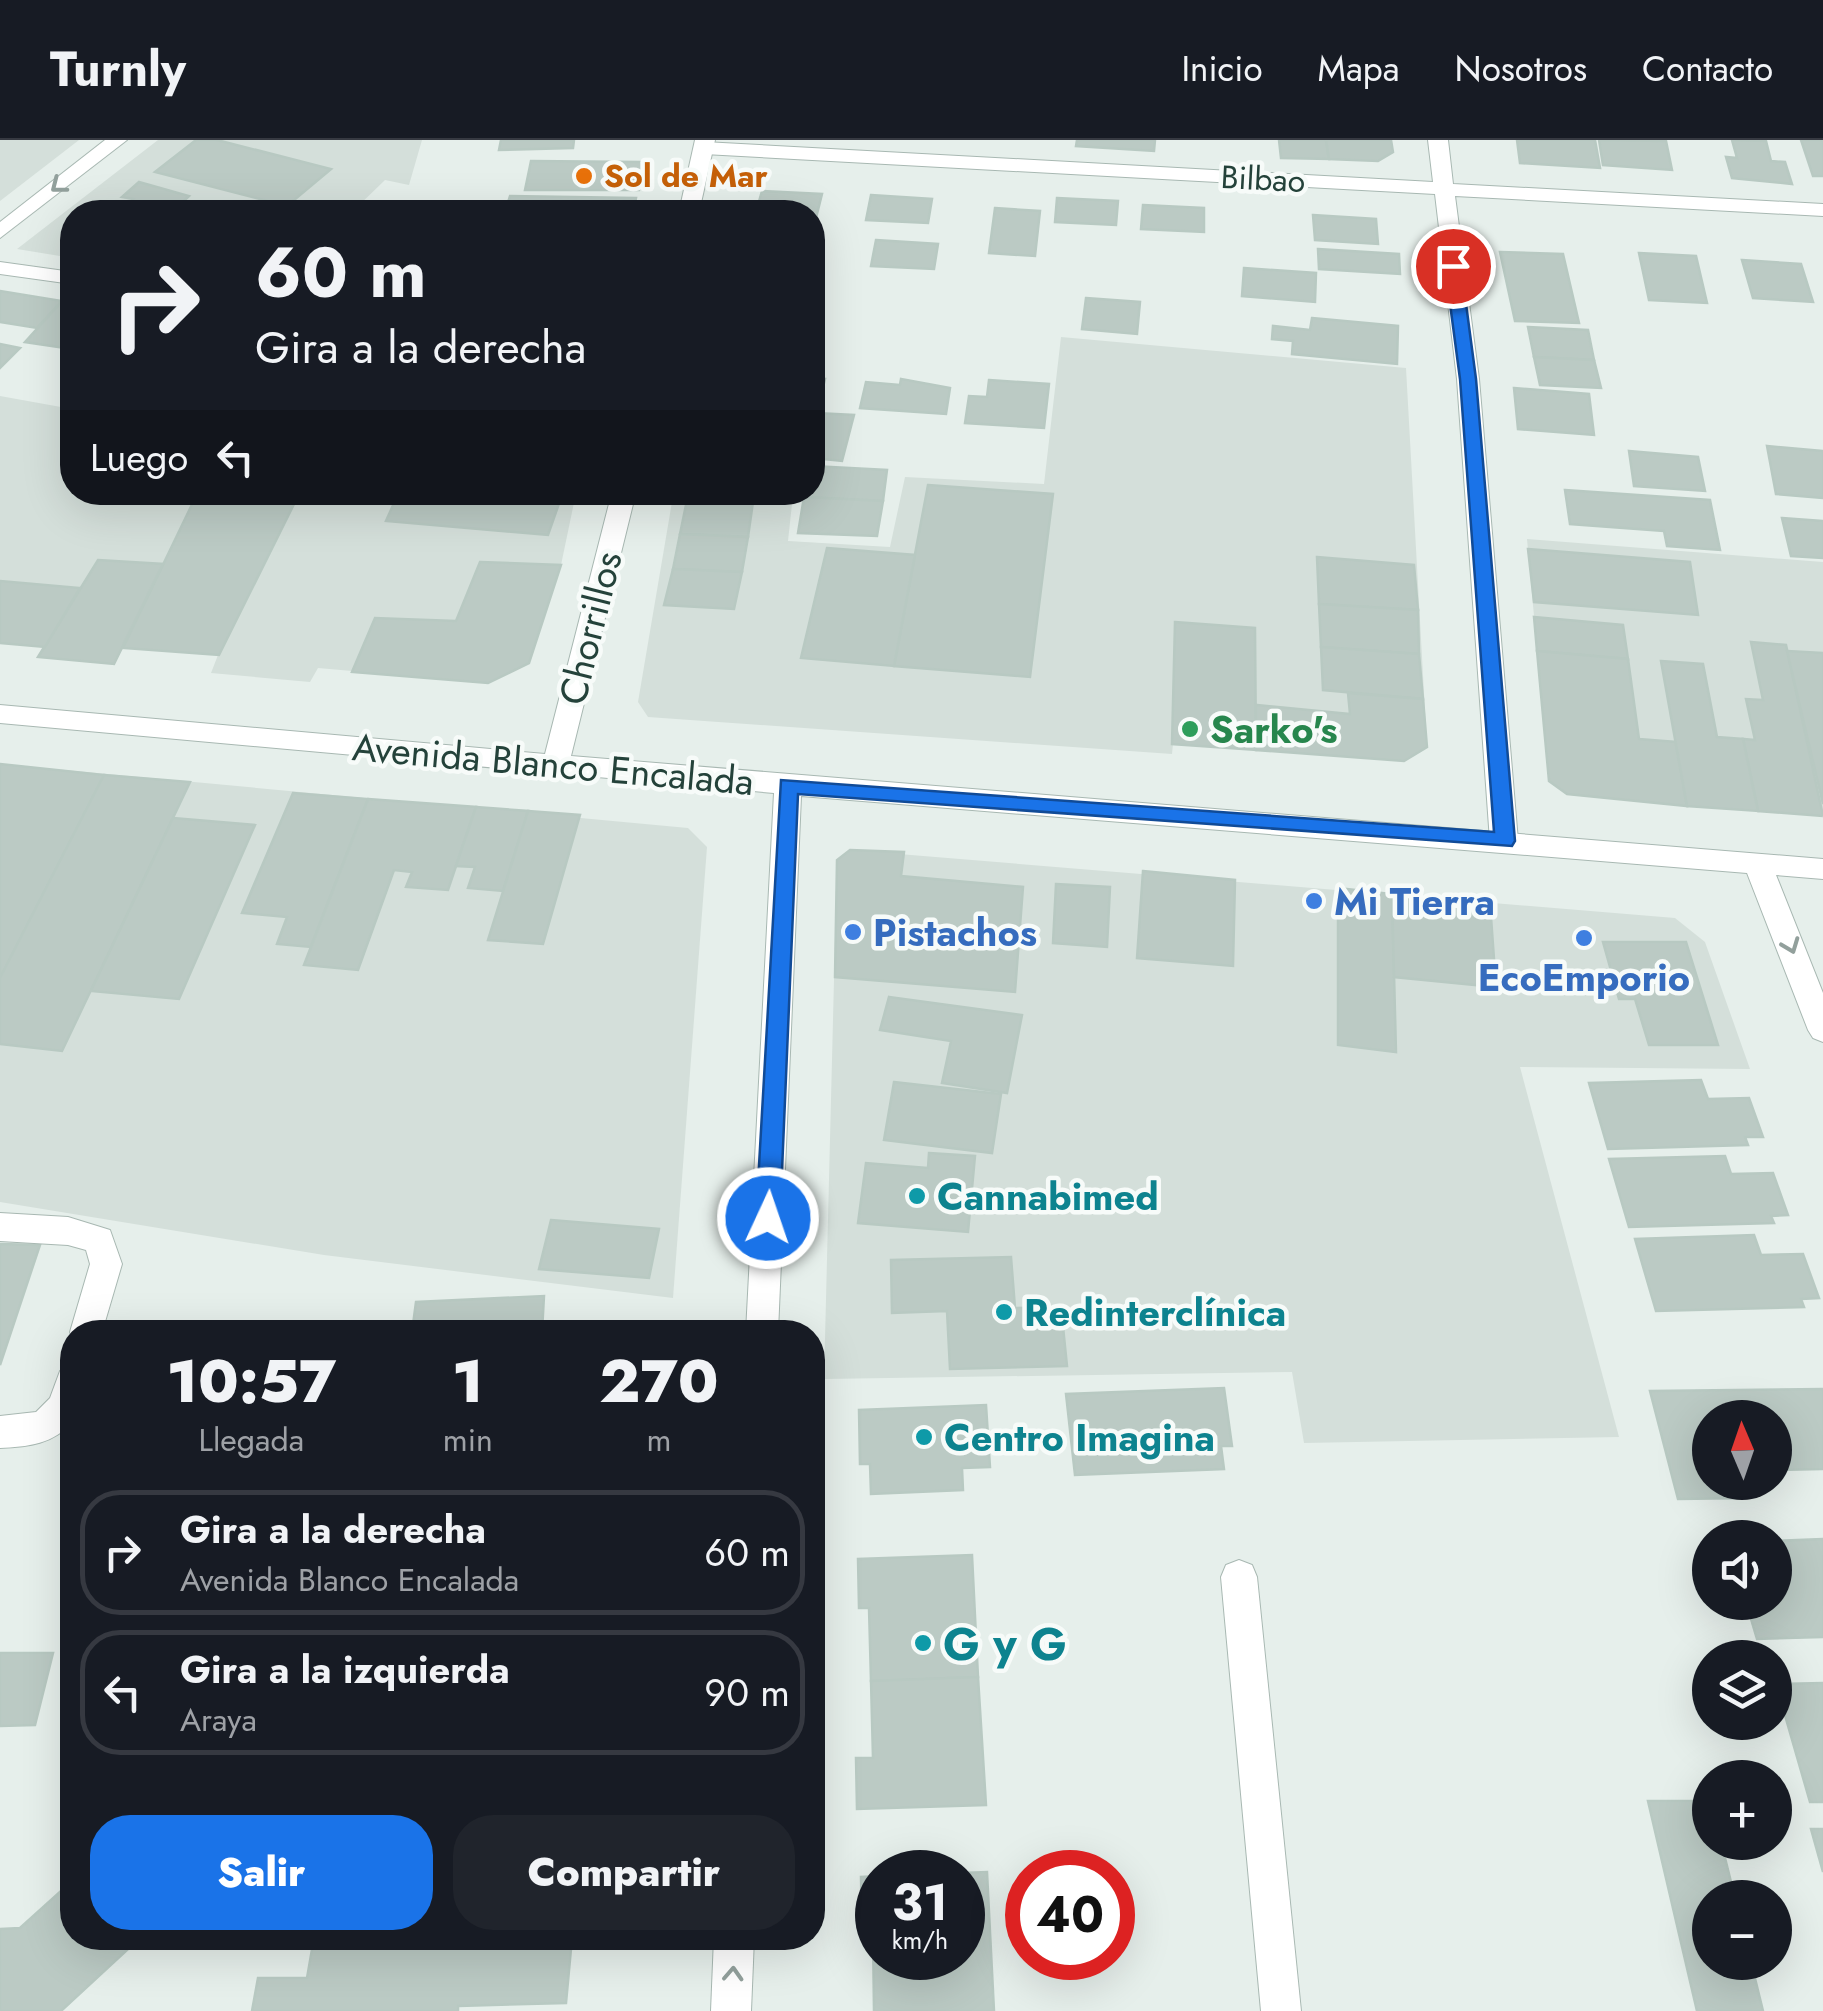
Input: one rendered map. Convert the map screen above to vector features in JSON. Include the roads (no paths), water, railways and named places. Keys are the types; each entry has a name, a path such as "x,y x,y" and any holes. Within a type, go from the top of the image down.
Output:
{"street":[{"path":"0,232 117,140"},
{"path":"1438,140 1468,379 1504,841"},
{"path":"692,200 704,144"},
{"name":"Bilbao","path":"704,144 1823,210"},
{"path":"0,268 60,276"},
{"name":"Chorrillos","path":"556,764 621,505"},
{"name":"Avenida Blanco Encalada","path":"0,714 788,786 1823,869"},
{"path":"763,1320 788,786"},
{"path":"1757,863 1823,1030"},
{"path":"0,1227 68,1231 98,1240 106,1264 90,1320"},
{"path":"0,1432 38,1430 60,1411"},
{"path":"1239,1577 1282,2011"},
{"path":"731,2011 734,1950"}],"place":[{"name":"Sol de Mar","path":"584,176"},
{"name":"Sarko's","path":"1190,729"},
{"name":"Mi Tierra","path":"1314,901"},
{"name":"Pistachos","path":"853,932"},
{"name":"EcoEmporio","path":"1584,938"},
{"name":"Cannabimed","path":"917,1196"},
{"name":"Redinterclínica","path":"1004,1312"},
{"name":"Centro Imagina","path":"924,1437"},
{"name":"G y G","path":"923,1643"}]}
